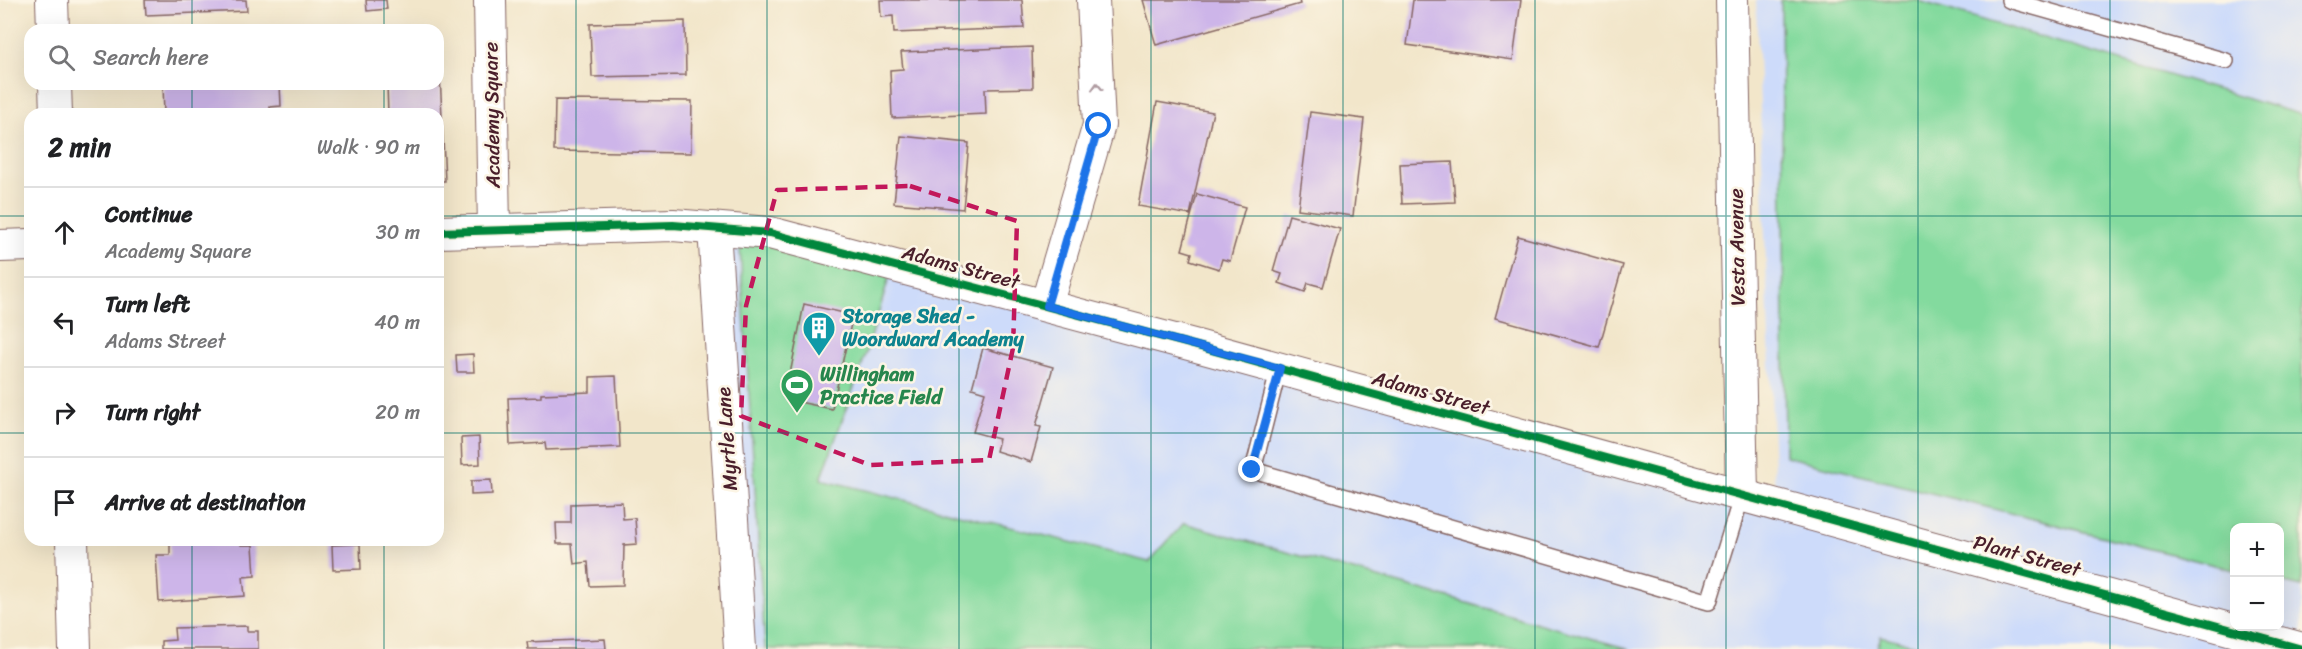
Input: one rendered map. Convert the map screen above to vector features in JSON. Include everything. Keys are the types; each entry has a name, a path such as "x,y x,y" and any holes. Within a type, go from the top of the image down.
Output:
{"street":[{"path":"52,0 53,24"},
{"name":"Academy Square","path":"490,0 494,230"},
{"path":"1047,306 1099,126 1093,0"},
{"name":"Vesta Avenue","path":"1732,0 1742,495"},
{"path":"55,90 56,108"},
{"name":"Adams Street","path":"444,232 673,225 770,233 1280,368 1742,495"},
{"name":"Myrtle Lane","path":"714,228 740,649"},
{"path":"0,246 24,246"},
{"name":"Plant Street","path":"1742,495 2302,649"},
{"path":"72,546 75,649"}],"lane":[{"path":"2009,0 2226,61"},
{"path":"1280,368 1252,470 1709,602 1742,495"}],"highlighted area":[{"path":"910,186 1017,221 1013,348 989,460 870,465 741,416 746,306 777,190"}],"shaded area":[{"path":"1756,0 2302,0 2302,649 741,649 711,225 1775,496"}],"green space":[{"path":"1781,0 1916,0 2302,115 2302,587 2284,583 2284,523 2230,523 2230,569 1785,456"},
{"name":"Willingham Practice Field","path":"739,233 891,271 868,348 821,479 1149,562 1184,523 1629,649 765,649"},
{"path":"1881,636 1930,649 1877,649"}],"building":[{"path":"145,0 246,0 247,11 146,15"},
{"path":"366,0 386,0 387,9 367,11"},
{"path":"880,0 1022,0 1024,28 894,33 893,16 881,17"},
{"path":"1143,0 1299,0 1300,4 1156,45"},
{"path":"1413,0 1521,0 1513,60 1407,45"},
{"path":"685,21 686,75 592,77 590,24"},
{"path":"1032,47 1033,88 985,89 986,114 892,118 890,70 903,69 901,52"},
{"path":"163,90 280,90 281,106 270,108 164,108"},
{"path":"387,90 441,90 442,108 388,108"},
{"path":"555,100 692,101 691,153 554,151"},
{"path":"1157,102 1213,112 1190,215 1138,206"},
{"path":"1310,112 1364,119 1353,216 1298,209"},
{"path":"901,136 969,143 963,209 894,203"},
{"path":"1452,162 1455,202 1402,204 1400,164"},
{"path":"1197,194 1245,207 1230,261 1222,259 1219,269 1190,260 1192,253 1182,250"},
{"path":"1289,215 1340,229 1323,287 1308,283 1305,292 1279,283 1282,274 1273,271"},
{"path":"1518,236 1623,265 1599,347 1495,318"},
{"name":"Storage Shed - Woordward Academy","path":"804,304 853,315 832,409 785,399"},
{"path":"983,348 1053,367 1036,426 1041,427 1031,462 996,451 999,439 973,432 985,392 972,388"},
{"path":"473,354 474,372 457,372 456,355"},
{"path":"616,376 620,447 546,450 545,443 510,445 508,398 590,392 590,377"},
{"path":"479,437 480,464 462,465 461,438"},
{"path":"491,480 492,494 471,495 471,481"},
{"path":"622,502 623,519 635,518 637,544 624,545 623,585 590,586 588,562 574,564 572,544 557,544 556,523 571,523 571,504"},
{"path":"170,546 253,546 255,576 243,577 245,596 159,602 156,555 170,555"},
{"path":"332,546 360,546 361,569 333,570"},
{"path":"247,626 247,631 258,631 258,649 161,649 161,641 175,640 174,628"},
{"path":"605,639 606,649 528,649 527,642"}],"cycle path":[{"path":"444,232 673,225 770,233 1197,346 2302,649"}],"place":[{"name":"Storage Shed - Woordward Academy","path":"819,357"},
{"name":"Willingham Practice Field","path":"797,414"}],"route":[{"path":"1099,126 1047,306 1280,368 1252,470"}]}
